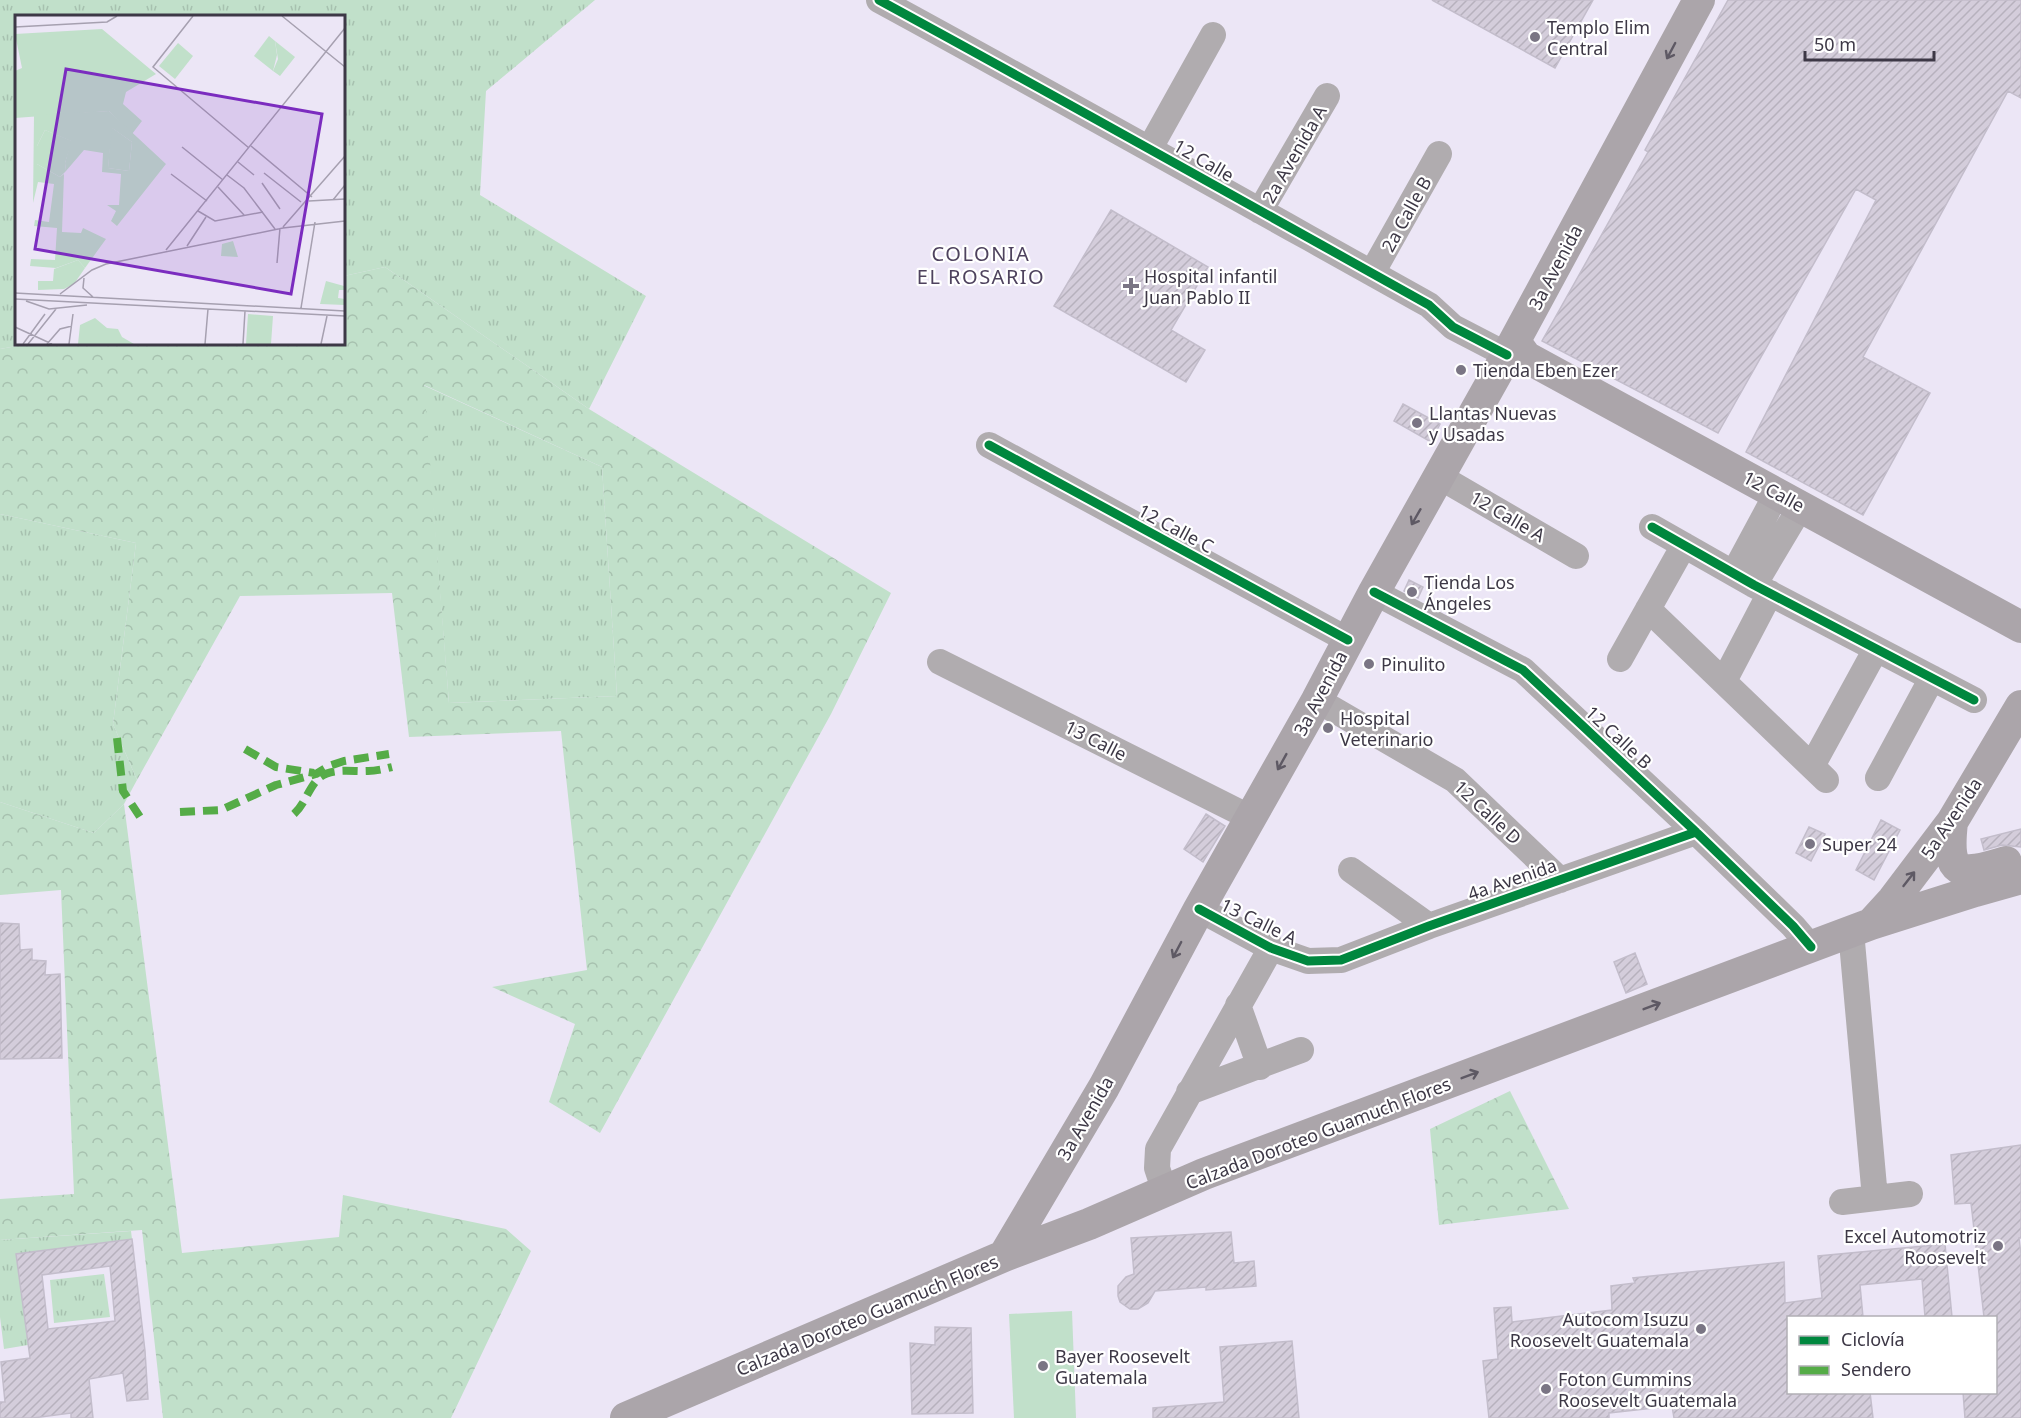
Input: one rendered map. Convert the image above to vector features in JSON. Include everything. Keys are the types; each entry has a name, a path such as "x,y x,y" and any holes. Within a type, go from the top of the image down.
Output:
{"main road":[{"name":"3a Avenida","path":"1004,1256 1104,1087 1199,909 1317,700 1374,592 1516,352 1699,0"},
{"name":"12 Calle","path":"1516,352 2021,627"},
{"name":"5a Avenida","path":"1861,928 1893,900 1952,822 2021,706"},
{"path":"1952,822 1950,857 1954,865 1961,870 1980,870 2021,858"},
{"name":"Calzada Doroteo Guamuch Flores","path":"626,1418 1004,1256 1089,1224 1215,1170 1861,928 2021,878"},
{"path":"1059,1164 1054,1189 1059,1210 1071,1220 1089,1224"}],"street":[{"name":"12 Calle","path":"879,0 1150,147 1260,212 1429,305 1459,314 1516,352"},
{"path":"1150,147 1213,35"},
{"name":"2a Avenida A","path":"1260,212 1327,96"},
{"name":"2a Calle B","path":"1372,273 1439,154"},
{"name":"12 Calle C","path":"989,445 1348,640"},
{"name":"12 Calle A","path":"1440,477 1576,556"},
{"path":"1724,681 1764,544 1789,500"},
{"path":"1652,527 1753,584 1974,700"},
{"path":"1620,659 1684,545"},
{"name":"12 Calle B","path":"1374,592 1523,670 1696,832 1793,926 1811,947"},
{"path":"1648,609 1819,773 1876,649"},
{"name":"13 Calle","path":"940,662 1251,818"},
{"path":"1878,778 1932,678"},
{"name":"12 Calle D","path":"1317,700 1455,780 1560,880"},
{"name":"4a Avenida","path":"1341,960 1429,926 1696,832"},
{"path":"1351,870 1429,926"},
{"name":"13 Calle A","path":"1199,909 1271,948 1308,961 1341,960"},
{"path":"1861,928 1875,1198"},
{"path":"1165,1192 1157,1168 1158,1149 1271,948"},
{"path":"1238,1005 1260,1067"},
{"path":"1190,1092 1300,1050"},
{"path":"1842,1202 1910,1194"}],"green space":[{"path":"0,0 595,0 486,91 480,195 646,296 589,409 385,267 345,276 345,15 15,15 15,345 22,345 0,349"},
{"path":"385,267 589,409 891,593 831,714 600,1133 549,1102 575,1024 492,987 587,970 561,731 409,737 392,593 240,596 137,780 113,724 136,543 0,514 0,349 22,345 345,345 345,276","holes":["424,385 602,467 617,696 449,703"]},
{"path":"423,385 602,467 617,696 449,703"},
{"path":"0,514 136,543 113,724 137,780 124,804 94,833 0,802"},
{"path":"0,802 94,833 124,804 182,1253 339,1237 343,1195 506,1229 531,1251 451,1418 163,1418 142,1230 0,1240 0,1199 74,1194 61,890 0,895"},
{"path":"1510,1091 1569,1209 1439,1225 1430,1129"},
{"path":"131,1231 132,1239 17,1254 28,1345 4,1349 0,1317 0,1240"},
{"path":"104,1274 110,1317 54,1323 50,1280"},
{"name":"Bayer Roosevelt Guatemala","path":"1072,1311 1076,1418 1014,1418 1009,1314"}],"building":[{"name":"Templo Elim Central","path":"1432,0 1593,0 1555,68"},
{"path":"1728,0 2021,0 2021,98 2008,91 1863,357 1930,393 1863,515 1746,452 1876,200 1856,189 1718,433 1542,341 1648,152 1645,150"},
{"name":"Hospital infantil Juan Pablo II","path":"1111,210 1208,267 1171,330 1205,350 1186,382 1054,306"},
{"name":"Llantas Nuevas y Usadas","path":"1403,404 1440,424 1431,442 1394,421"},
{"path":"1409,580 1423,587 1418,598 1404,591"},
{"path":"1206,814 1225,826 1203,862 1184,849"},
{"path":"1881,820 1900,830 1874,880 1856,870"},
{"name":"Super 24","path":"1809,827 1825,834 1811,861 1796,853"},
{"path":"2021,829 2021,847 2002,845 1984,850 1981,839"},
{"path":"0,923 19,924 20,950 32,949 32,960 46,961 45,975 60,974 62,1058 0,1059"},
{"path":"1635,953 1647,984 1626,993 1614,962"},
{"name":"Excel Automotriz Roosevelt","path":"2021,1145 2021,1238 2019,1238 2021,1254 2021,1418 1965,1418 1963,1394 1997,1394 1997,1316 1984,1316 1971,1203 1955,1204 1951,1155"},
{"path":"1231,1232 1234,1263 1254,1261 1256,1286 1155,1291 1148,1303 1138,1309 1130,1309 1120,1302 1118,1286 1126,1277 1134,1274 1131,1238"},
{"path":"132,1239 148,1399 127,1401 123,1373 89,1379 93,1418 71,1418 71,1413 33,1418 0,1418 0,1402 5,1402 1,1362 30,1358 16,1254","holes":["110,1266 115,1321 48,1329 42,1275"]},
{"path":"1945,1244 1952,1316 1925,1316 1922,1279 1860,1285 1863,1316 1787,1316 1787,1394 1870,1394 1873,1418 1674,1418 1672,1406 1609,1413 1609,1418 1489,1418 1483,1361 1498,1359 1494,1308 1511,1307 1512,1322 1612,1310 1611,1286 1635,1283 1633,1278 1784,1262 1785,1303 1822,1298 1818,1256"},
{"path":"935,1327 971,1328 973,1413 912,1414 910,1343 935,1345"},
{"name":"Bayer Roosevelt Guatemala","path":"1292,1341 1299,1418 1153,1418 1153,1408 1224,1402 1220,1347"}],"marked path":[{"path":"117,738 123,791 144,823"},
{"path":"245,749 276,767 314,773"},
{"path":"180,812 221,810 276,785 316,774 329,766 344,761 389,754"},
{"path":"294,814 323,775 335,771 371,771 392,767"}],"cycle path":[{"path":"879,0 1429,305 1453,327 1507,355"},
{"path":"989,445 1348,640"},
{"path":"1652,527 1754,585 1974,700"},
{"path":"1374,592 1523,670 1696,832 1793,926 1811,947"},
{"path":"1199,909 1271,948 1308,961 1341,960 1429,926 1696,832"}],"place":[{"name":"Templo Elim Central","path":"1535,37"},
{"name":"Hospital infantil Juan Pablo II","path":"1131,286"},
{"name":"Tienda Eben Ezer","path":"1461,370"},
{"name":"Llantas Nuevas y Usadas","path":"1417,423"},
{"name":"Tienda Los Ángeles","path":"1412,592"},
{"name":"Pinulito","path":"1369,664"},
{"name":"Hospital Veterinario","path":"1328,728"},
{"name":"Super 24","path":"1810,844"},
{"name":"Excel Automotriz Roosevelt","path":"1998,1246"},
{"name":"Autocom Isuzu Roosevelt Guatemala","path":"1701,1329"},
{"name":"Bayer Roosevelt Guatemala","path":"1043,1366"},
{"name":"Foton Cummins Roosevelt Guatemala","path":"1546,1389"}],"district":[{"name":"COLONIA EL ROSARIO","path":"981,264"}]}
